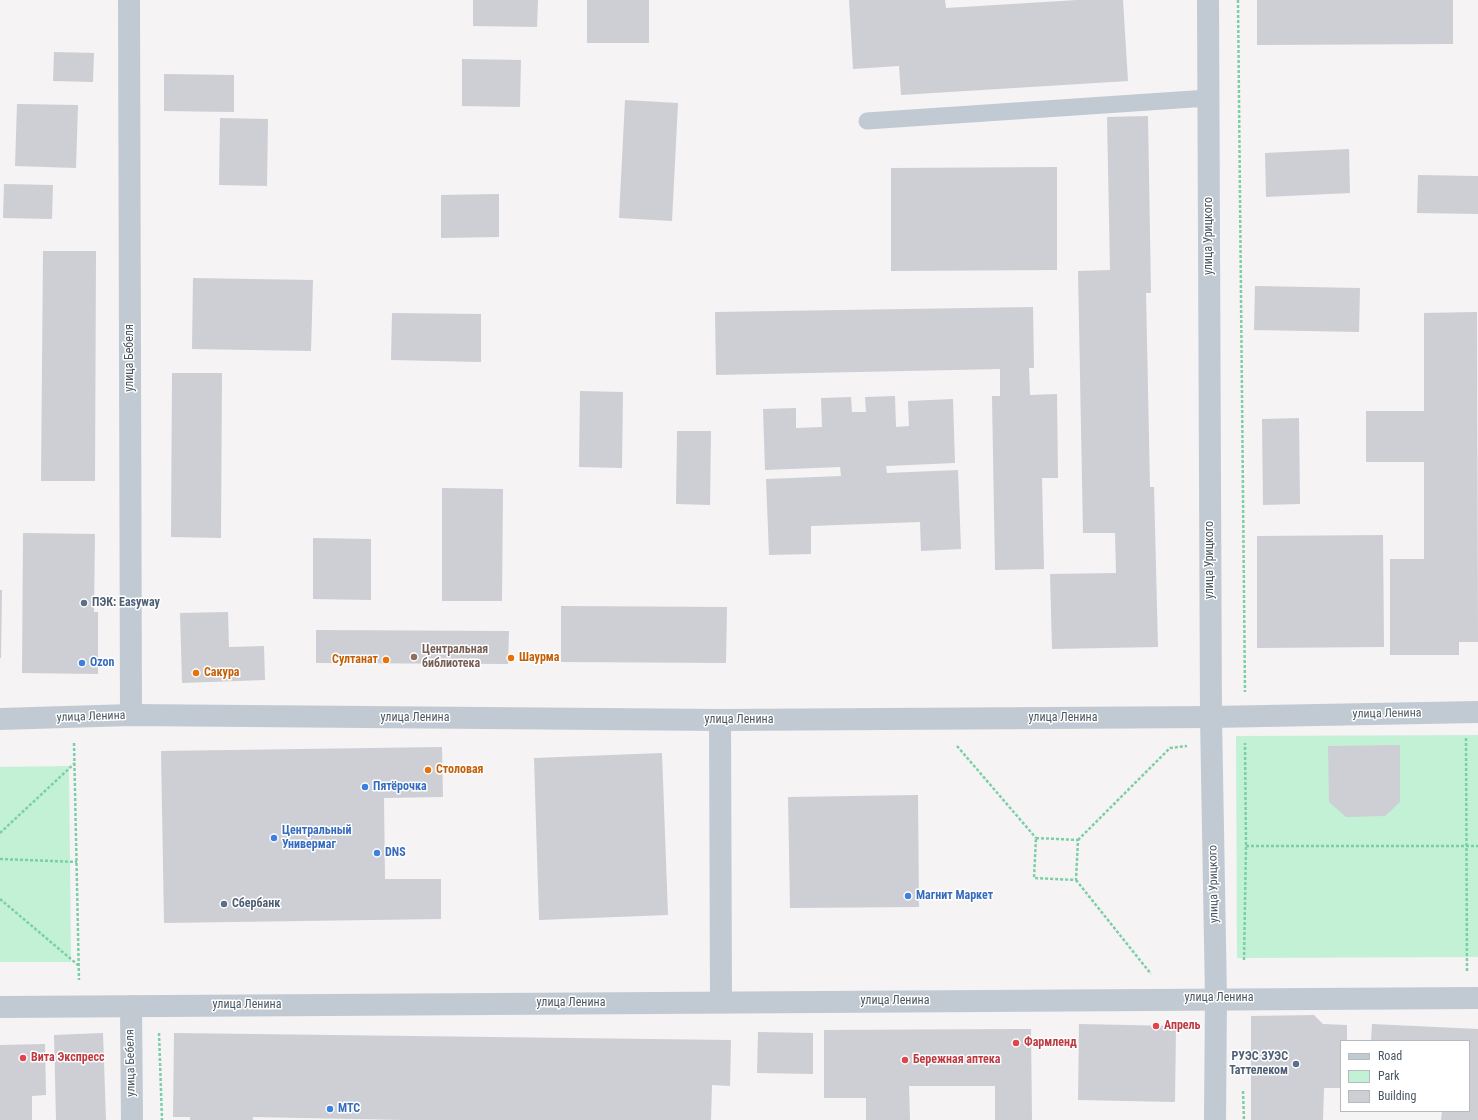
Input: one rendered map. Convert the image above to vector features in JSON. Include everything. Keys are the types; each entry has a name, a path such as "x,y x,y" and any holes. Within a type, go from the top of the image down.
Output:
{"street":[{"name":"улица Бебеля","path":"129,0 131,716"},
{"name":"улица Урицкого","path":"1208,0 1211,744 1216,998 1216,1120"},
{"name":"улица Ленина","path":"0,719 131,716 720,720 934,719 1245,717 1472,712"},
{"path":"720,720 721,1002"},
{"name":"улица Ленина","path":"0,1007 1216,998 1472,998"},
{"name":"улица Бебеля","path":"131,1006 132,1120"}],"lane":[{"path":"867,121 1208,98"}],"path":[{"path":"1238,0 1246,846 1242,998"},
{"path":"1472,712 1467,846 1472,998"},
{"path":"73,718 79,1006"},
{"path":"934,719 1036,838 1034,878 1076,880"},
{"path":"1171,999 1076,880 1078,840 1170,748 1245,742"},
{"path":"0,833 75,763"},
{"path":"1036,838 1078,840"},
{"path":"1246,846 1478,846"},
{"path":"0,859 77,862"},
{"path":"0,899 78,966"},
{"path":"159,1006 162,1120"},
{"path":"1244,1090 1244,1120"}],"green space":[{"path":"1478,735 1478,957 1237,958 1236,736"},
{"path":"69,766 71,962 0,962 0,767"}],"building":[{"path":"473,0 538,0 537,27 473,26"},
{"path":"587,0 649,0 649,43 587,43"},
{"path":"849,0 945,0 946,8 1077,0 1123,0 1128,81 901,95 899,66 853,69"},
{"path":"1257,0 1453,0 1453,44 1257,45"},
{"path":"54,52 94,53 93,82 53,81"},
{"path":"462,59 521,60 520,107 462,106"},
{"path":"164,74 234,75 234,112 164,111"},
{"path":"625,100 678,103 672,221 619,218"},
{"path":"17,104 78,105 76,168 15,166"},
{"path":"1148,116 1151,293 1146,293 1150,487 1154,487 1158,647 1052,649 1050,574 1116,573 1115,533 1083,533 1078,271 1110,270 1107,117"},
{"path":"220,118 268,119 267,186 219,185"},
{"path":"1349,149 1350,193 1266,197 1265,153"},
{"path":"1057,167 1057,270 891,271 891,168"},
{"path":"1418,175 1478,176 1478,214 1417,213"},
{"path":"4,184 53,185 52,219 3,218"},
{"path":"499,194 499,237 441,238 441,195"},
{"path":"43,251 96,251 95,481 41,481"},
{"path":"193,278 313,280 311,351 192,349"},
{"path":"1255,286 1360,288 1359,332 1254,330"},
{"path":"1033,307 1034,368 1029,368 1030,395 1057,394 1058,478 1042,478 1044,569 995,570 992,396 1000,396 1000,369 716,375 715,312"},
{"path":"1477,312 1478,642 1459,642 1459,655 1390,655 1390,559 1424,559 1424,462 1366,462 1366,411 1424,411 1424,313"},
{"path":"392,313 481,314 481,362 391,360"},
{"path":"172,373 222,373 221,538 171,537"},
{"path":"580,391 623,392 622,468 579,467"},
{"path":"895,396 896,427 909,426 908,401 953,399 955,463 886,466 887,473 958,470 961,549 921,551 920,522 811,526 811,554 769,555 766,479 841,476 840,467 765,470 763,409 796,408 796,428 822,427 821,398 851,397 852,412 866,412 865,397"},
{"path":"1299,418 1300,504 1263,505 1262,419"},
{"path":"677,431 711,431 710,505 676,504"},
{"path":"442,488 503,489 502,601 442,601"},
{"path":"23,533 95,534 94,612 98,612 98,674 22,673"},
{"path":"1383,535 1384,647 1257,648 1257,536"},
{"path":"313,538 371,539 371,600 313,599"},
{"path":"0,590 2,590 1,658 0,658"},
{"path":"561,606 727,607 726,663 561,662"},
{"path":"228,612 229,647 264,646 265,680 182,683 180,613"},
{"path":"316,630 509,631 508,664 316,663"},
{"path":"1400,745 1400,802 1385,816 1346,817 1329,802 1328,746"},
{"name":"Центральный Универмаг","path":"442,747 443,797 384,798 385,879 441,879 441,919 164,923 161,751"},
{"path":"662,753 668,915 539,920 534,758"},
{"path":"918,795 919,907 790,908 788,797"},
{"name":"РУЭС ЗУЭС Таттелеком","path":"1314,1015 1323,1024 1347,1025 1347,1040 1340,1040 1340,1088 1324,1088 1323,1120 1251,1120 1251,1016"},
{"path":"1079,1024 1176,1026 1175,1102 1078,1100"},
{"path":"1372,1024 1478,1029 1478,1120 1441,1120 1442,1112 1470,1112 1470,1040 1371,1040"},
{"path":"1031,1029 1032,1120 995,1120 995,1086 909,1086 910,1120 866,1120 866,1098 824,1098 824,1030"},
{"path":"758,1032 813,1033 813,1074 757,1073"},
{"path":"103,1033 106,1120 56,1120 54,1035"},
{"path":"174,1033 731,1040 730,1086 712,1085 711,1120 405,1120 253,1117 253,1120 190,1120 190,1117 173,1117"},
{"path":"45,1044 46,1095 32,1096 32,1120 0,1120 0,1045"}],"place":[{"name":"ПЭК: Easyway","path":"84,603"},
{"name":"Центральная библиотека","path":"414,657"},
{"name":"Шаурма","path":"511,658"},
{"name":"Султанат","path":"386,660"},
{"name":"Ozon","path":"82,663"},
{"name":"Сакура","path":"196,673"},
{"name":"Столовая","path":"428,770"},
{"name":"Пятёрочка","path":"365,787"},
{"name":"Центральный Универмаг","path":"274,838"},
{"name":"DNS","path":"377,853"},
{"name":"Магнит Маркет","path":"908,896"},
{"name":"Сбербанк","path":"224,904"},
{"name":"Апрель","path":"1156,1026"},
{"name":"Фармленд","path":"1016,1043"},
{"name":"Вита Экспресс","path":"23,1058"},
{"name":"Бережная аптека","path":"905,1060"},
{"name":"РУЭС ЗУЭС Таттелеком","path":"1296,1064"},
{"name":"МТС","path":"330,1109"}]}
